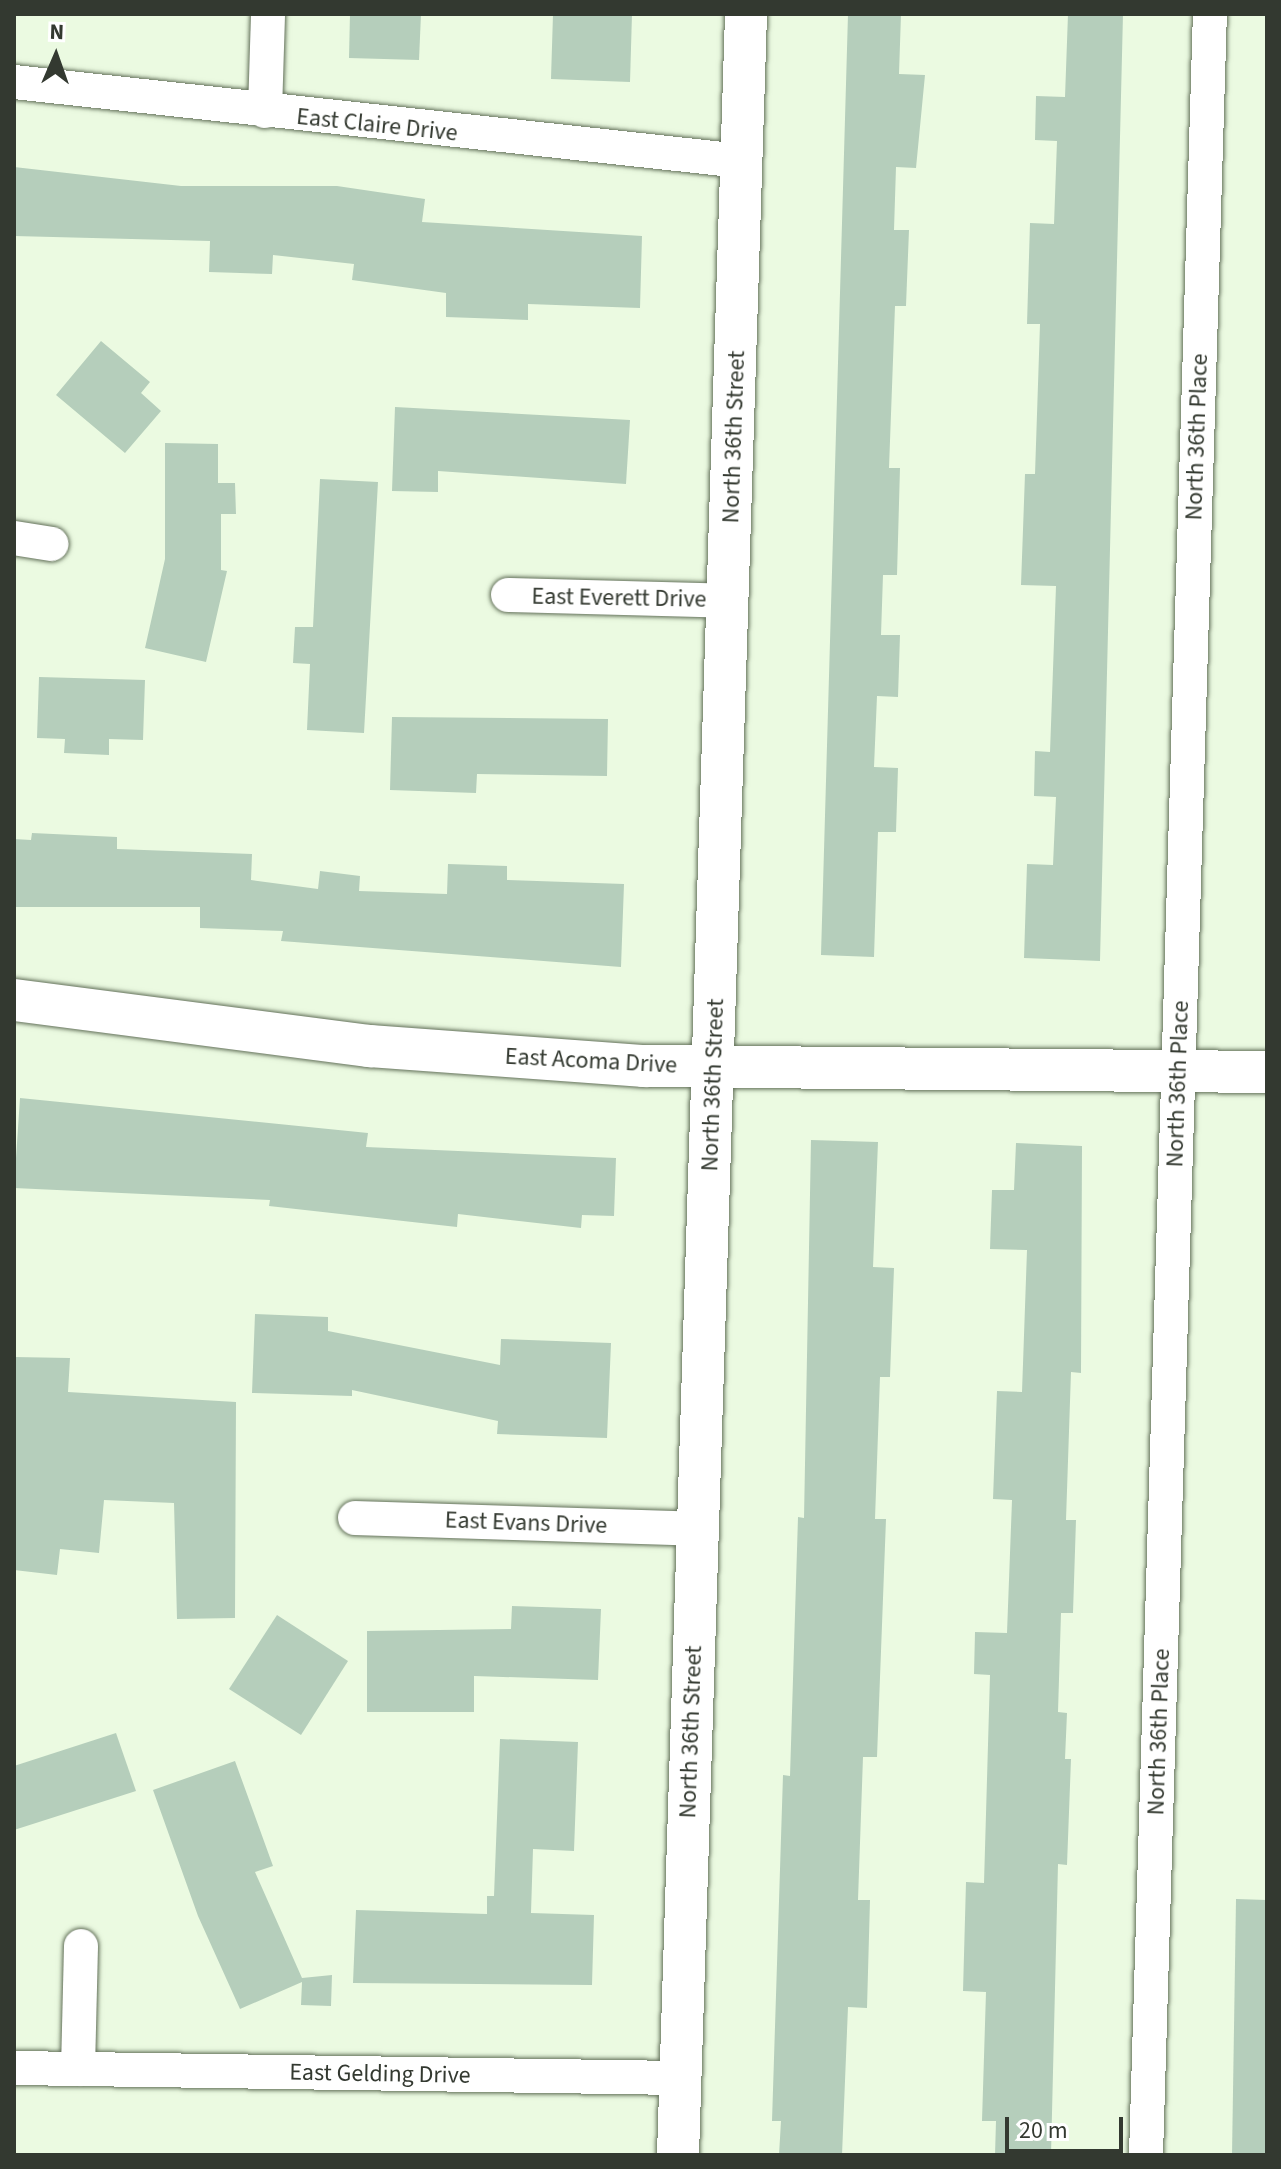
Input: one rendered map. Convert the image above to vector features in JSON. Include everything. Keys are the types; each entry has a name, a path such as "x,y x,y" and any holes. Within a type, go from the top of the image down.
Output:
{"street":[{"path":"265,111 268,14"},
{"name":"North 36th Street","path":"678,2155 696,1529 730,601 746,14"},
{"name":"North 36th Place","path":"1146,2155 1210,14"},
{"name":"East Claire Drive","path":"14,82 741,161"},
{"path":"14,538 52,544"},
{"name":"East Everett Drive","path":"508,595 730,601"},
{"name":"East Acoma Drive","path":"14,1000 370,1046 714,1067 1267,1072"},
{"name":"East Evans Drive","path":"355,1518 696,1529"},
{"path":"78,2069 81,1946"},
{"name":"East Gelding Drive","path":"14,2068 681,2078"}],"building":[{"path":"350,14 421,14 419,60 349,58"},
{"path":"553,14 632,14 630,82 551,79"},
{"path":"848,14 901,14 899,74 925,75 916,168 896,167 894,230 909,230 906,306 895,306 889,468 900,468 897,575 883,575 881,635 900,635 898,697 877,696 874,767 898,768 896,832 878,832 874,957 821,955"},
{"path":"1068,14 1123,14 1100,961 1024,958 1027,864 1053,865 1056,797 1034,796 1035,751 1050,752 1056,586 1021,585 1025,474 1035,474 1040,324 1027,324 1030,223 1054,224 1057,141 1035,140 1036,96 1065,97"},
{"path":"14,167 181,186 337,186 425,199 422,222 642,236 640,308 528,304 528,320 446,317 446,293 352,280 354,264 273,255 272,274 209,272 210,241 14,236"},
{"path":"101,341 150,382 141,393 161,411 125,453 56,395"},
{"path":"395,407 630,420 626,484 438,471 438,492 392,491"},
{"path":"165,443 218,444 218,483 235,483 236,514 221,514 221,570 227,571 206,662 145,648 165,559"},
{"path":"320,479 378,482 364,733 307,730 310,664 293,663 295,627 313,627"},
{"path":"39,677 145,680 143,740 109,739 109,755 64,753 65,739 37,738"},
{"path":"392,717 608,719 607,776 477,774 476,793 390,790"},
{"path":"32,833 117,837 117,849 252,854 251,880 318,889 320,871 360,876 359,891 447,894 448,864 507,866 507,880 624,884 621,967 281,941 283,931 200,928 200,907 14,907 14,839 31,840"},
{"path":"20,1098 368,1133 366,1147 616,1158 614,1216 582,1215 581,1228 458,1214 457,1227 269,1206 270,1200 14,1188"},
{"path":"811,1140 878,1142 873,1267 894,1268 890,1377 880,1377 875,1519 886,1519 877,1757 863,1757 858,1900 870,1900 867,2008 848,2007 842,2155 779,2155 781,2121 772,2121 783,1775 790,1776 798,1517 804,1518"},
{"path":"1016,1143 1082,1146 1081,1373 1071,1372 1066,1520 1076,1520 1073,1613 1061,1613 1058,1712 1067,1713 1065,1759 1071,1759 1067,1865 1058,1864 1051,2155 995,2155 996,2121 982,2121 986,1992 963,1991 966,1882 984,1883 990,1675 974,1674 975,1632 1007,1633 1012,1500 993,1499 997,1391 1022,1392 1027,1250 990,1249 992,1190 1014,1190"},
{"path":"255,1314 328,1317 328,1331 500,1365 501,1339 611,1343 607,1438 497,1434 498,1421 352,1390 352,1396 252,1393"},
{"path":"14,1357 70,1358 68,1392 236,1402 235,1618 177,1619 174,1503 104,1500 99,1553 60,1549 57,1575 14,1570"},
{"path":"512,1606 601,1609 598,1680 474,1676 474,1712 367,1712 367,1631 511,1629"},
{"path":"277,1615 348,1661 301,1735 229,1689"},
{"path":"116,1733 136,1791 14,1830 14,1766"},
{"path":"500,1739 578,1742 574,1851 533,1849 531,1913 594,1915 592,1985 353,1983 356,1910 487,1914 487,1896 494,1896"},
{"path":"235,1761 273,1866 255,1872 302,1978 332,1975 331,2006 301,2005 302,1982 240,2009 198,1916 153,1790"},
{"path":"1236,1899 1267,1900 1267,2155 1232,2155"}]}
